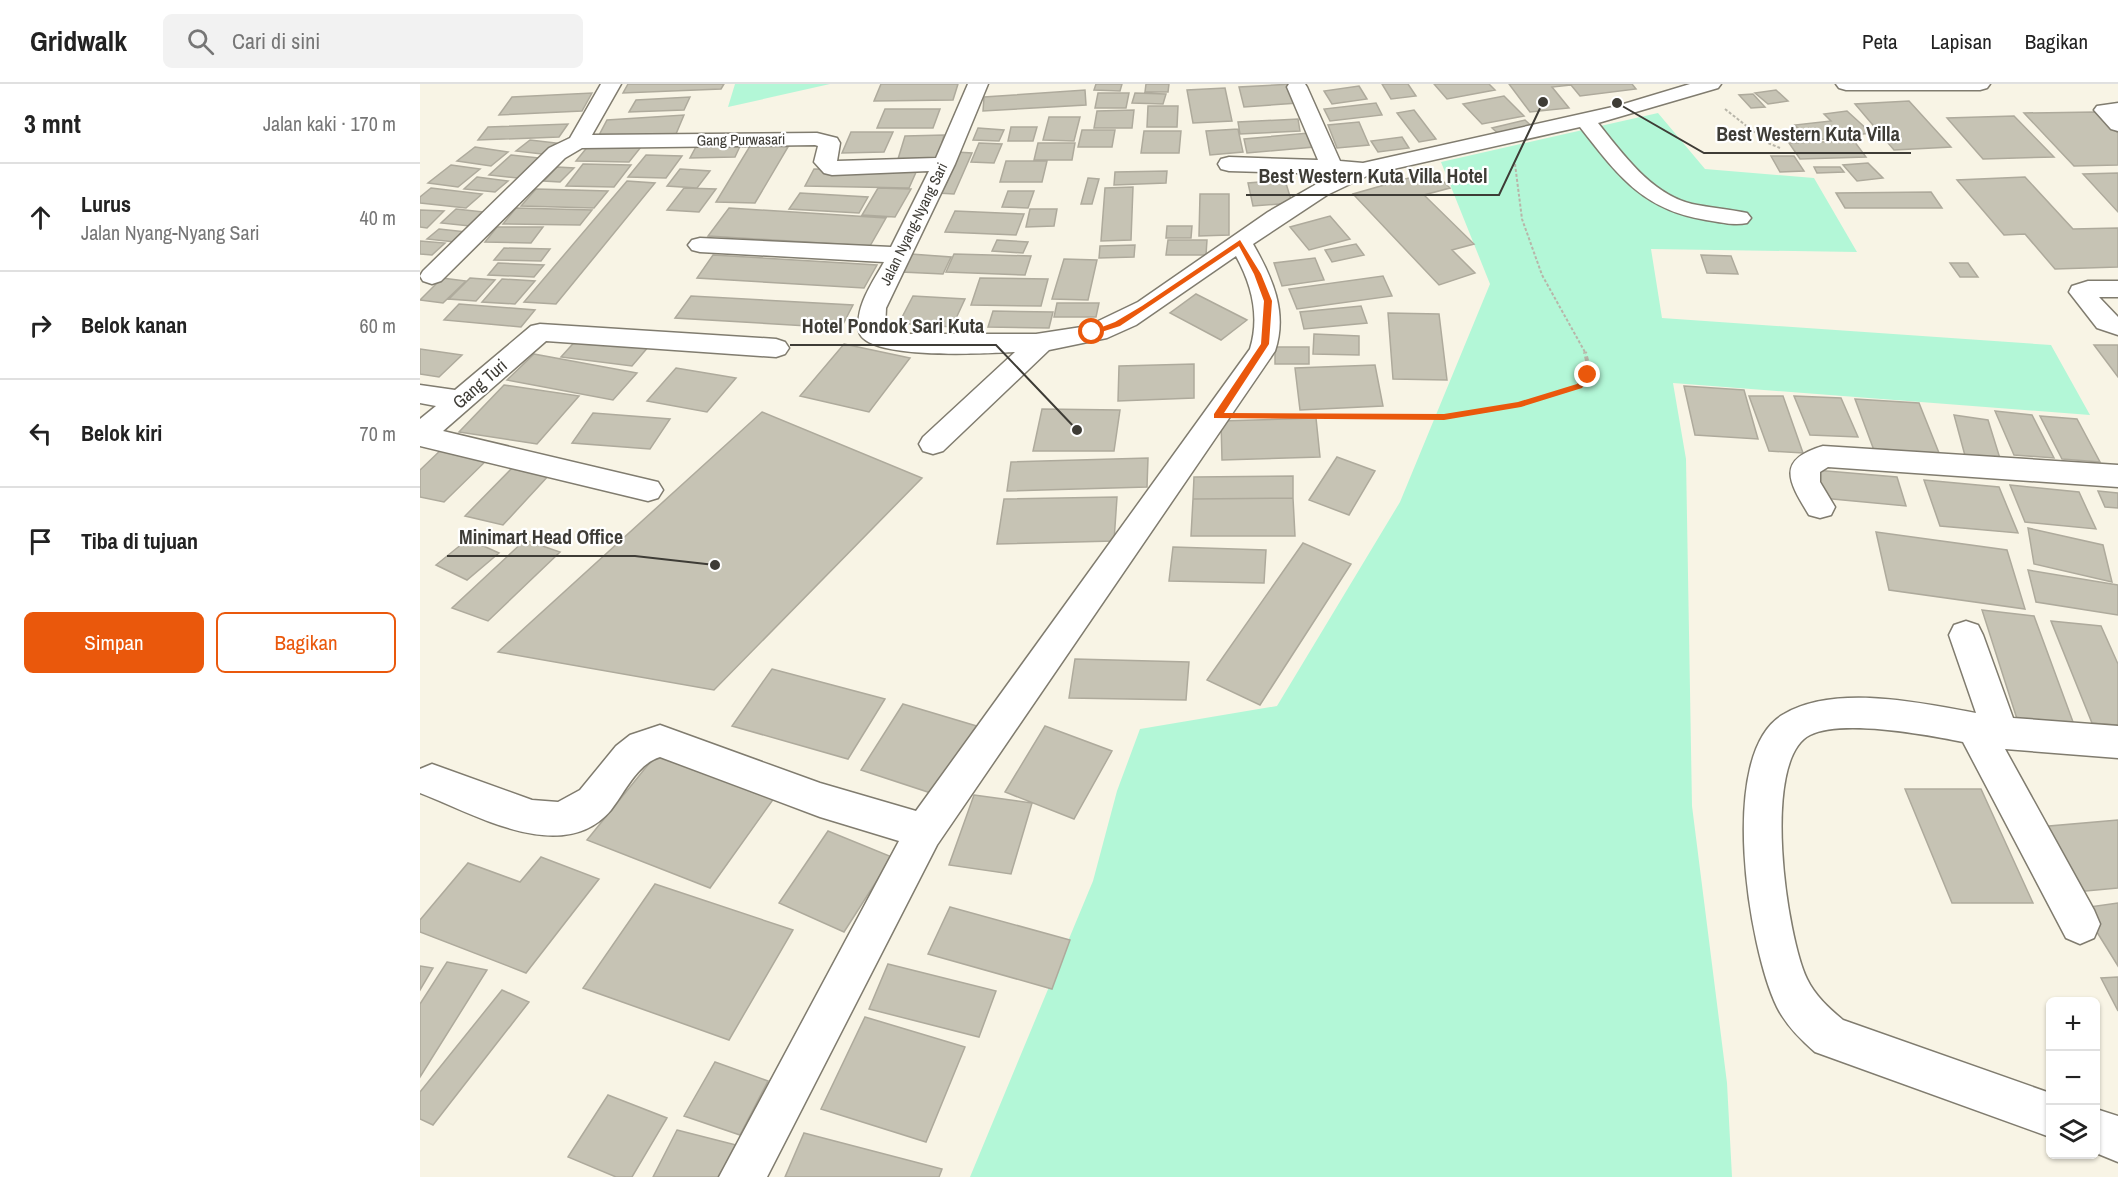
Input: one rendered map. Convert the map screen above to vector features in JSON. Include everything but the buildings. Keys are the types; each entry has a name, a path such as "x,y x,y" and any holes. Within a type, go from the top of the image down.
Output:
{"street":[{"path":"432,276 556,153 578,142 611,84"},
{"name":"Jalan Nyang-Nyang Sari","path":"978,84 944,164 873,308 872,332 879,339 905,342 1040,344 1117,324 1172,291 1240,242 1326,186 1364,169 1585,120 1700,85"},
{"path":"1846,84 1980,84"},
{"path":"1297,87 1331,166"},
{"path":"2118,109 2104,110 2118,124"},
{"path":"1585,120 1649,191 1667,203 1690,210 1739,218"},
{"name":"Gang Purwasari","path":"578,142 817,139 829,143 825,162 832,168 944,164"},
{"path":"1229,164 1364,169"},
{"path":"742,1177 924,832 1217,416 1265,344 1268,301 1258,274 1240,242"},
{"path":"700,245 899,255"},
{"path":"2118,289 2088,289 2081,292 2106,322 2118,327"},
{"name":"Gang Turi","path":"420,435 540,332 776,348"},
{"path":"933,444 1040,344"},
{"path":"420,394 461,400"},
{"path":"420,435 648,490"},
{"path":"1820,507 1805,483 1805,466 1824,456 2118,476"},
{"path":"1966,636 1988,731 2079,924"},
{"path":"2046,1114 1830,1036 1813,1023 1798,1006 1778,955 1766,874 1762,800 1767,771 1783,735 1793,726 1812,717 1835,715 1863,714 1988,731 2118,742"},
{"path":"432,782 532,818 546,821 565,818 589,808 644,745 660,741 820,800 870,813 924,832"},
{"path":"2100,1132 2118,1139"}],"path":[{"path":"1700,85 1763,139 1780,148"},
{"path":"1217,416 1444,417 1518,405 1580,386 1585,381 1590,366 1588,357 1542,275 1522,219 1512,137"}],"green space":[{"path":"735,84 830,84 728,107"},
{"path":"1658,113 1705,169 1814,178 1857,252 1651,249 1662,318 2051,345 2090,415 1673,383 1686,459 1692,806 1727,1083 1732,1177 970,1177 1093,881 1117,791 1140,729 1277,706 1400,502 1490,284 1441,162"}],"place":[{"name":"Best Western Kuta Villa Hotel","path":"1543,102"},
{"name":"Best Western Kuta Villa","path":"1617,103"},
{"name":"Hotel Pondok Sari Kuta","path":"1077,430"},
{"name":"Minimart Head Office","path":"715,565"}],"route":[{"path":"1092,332 1117,324 1172,291 1240,242 1258,274 1268,301 1265,344 1217,416 1444,417 1518,405 1580,386 1588,375"}]}
